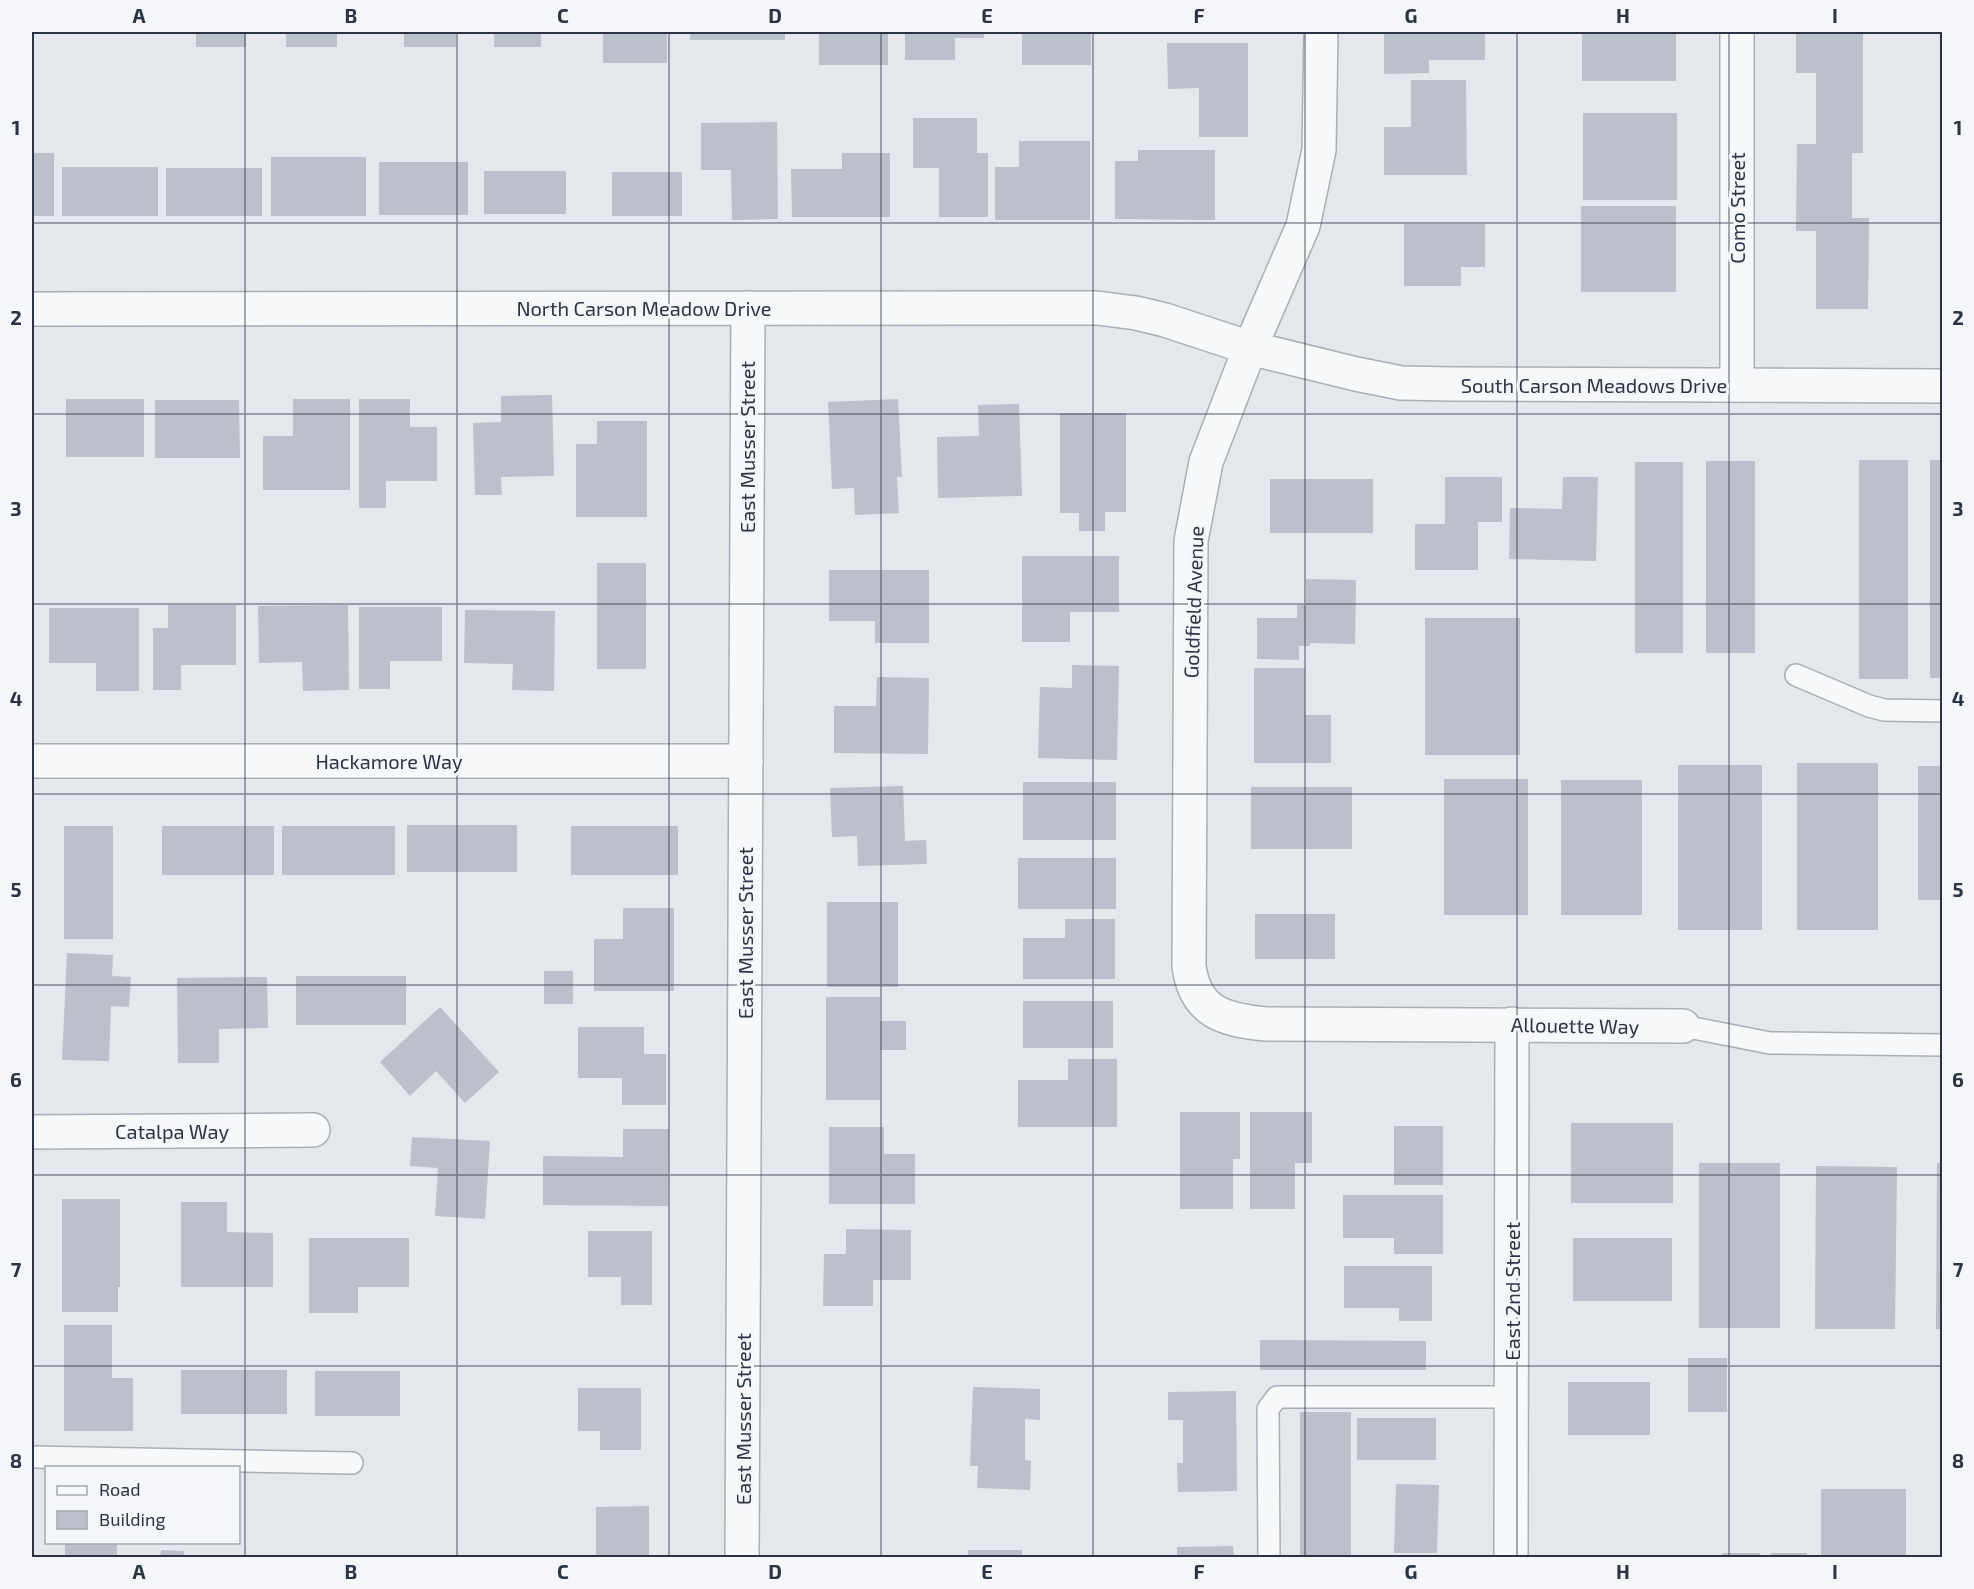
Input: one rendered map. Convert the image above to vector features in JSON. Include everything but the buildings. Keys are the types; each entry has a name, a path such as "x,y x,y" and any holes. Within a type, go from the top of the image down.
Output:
{"street":[{"name":"Goldfield Avenue","path":"1209,1008 1194,991 1189,966 1191,541 1206,462 1250,348 1303,226 1319,150 1321,32"},
{"name":"Como Street","path":"1737,32 1737,385"},
{"name":"North Carson Meadow Drive","path":"32,309 1061,307 1118,309 1165,320 1250,348"},
{"name":"East Musser Street","path":"742,1557 747,308"},
{"name":"South Carson Meadows Drive","path":"1250,348 1401,383 1942,386"},
{"name":"Hackamore Way","path":"32,761 746,761"},
{"name":"Allouette Way","path":"1209,1008 1234,1020 1266,1024 1683,1026"},
{"name":"East 2nd Street","path":"1511,1557 1512,1024"},
{"name":"Catalpa Way","path":"32,1132 313,1130"}],"lane":[{"path":"1796,675 1869,706 1884,710 1942,711"},
{"name":"Allouette Way","path":"1683,1026 1770,1043 1942,1045"},
{"path":"1269,1557 1268,1409 1277,1397 1512,1397"},
{"path":"32,1457 352,1463"}]}
